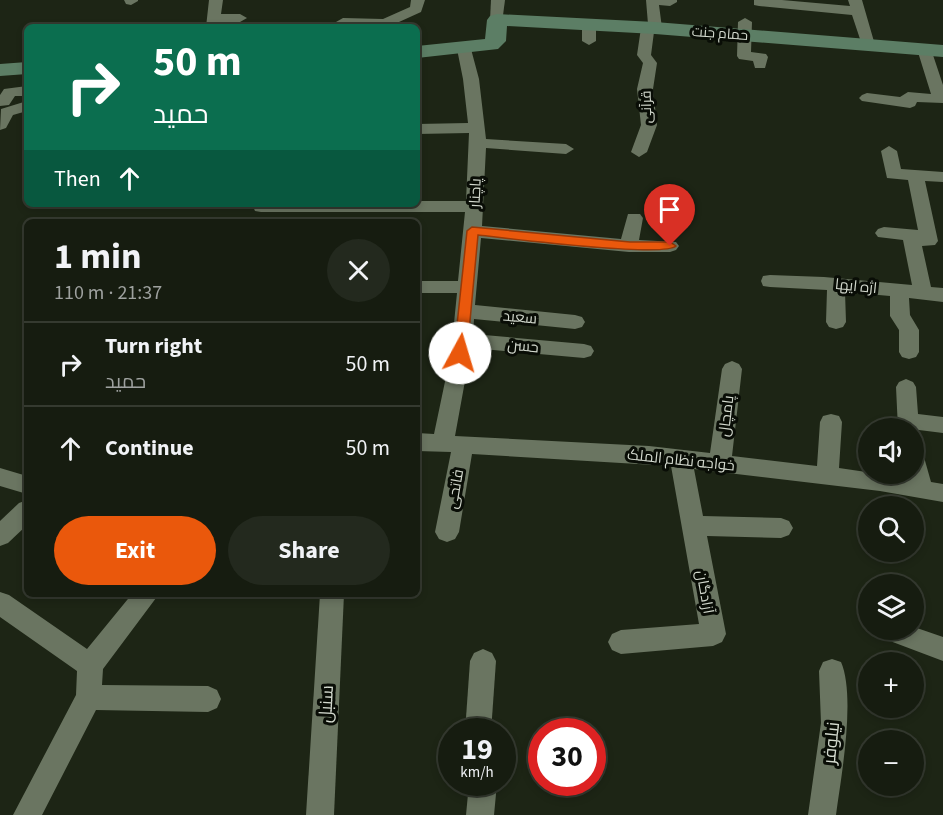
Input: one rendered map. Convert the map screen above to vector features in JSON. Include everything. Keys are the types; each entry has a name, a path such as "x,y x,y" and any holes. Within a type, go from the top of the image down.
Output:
{"street":[{"path":"216,0 213,22 240,18"},
{"path":"383,24 416,9 418,0"},
{"name":"قرآنی","path":"639,152 648,125 645,89 650,63 644,56 652,28 652,1 670,2 670,0"},
{"path":"759,2 857,5 868,45"},
{"path":"420,51 482,47 496,41 497,10"},
{"name":"حمام جنت","path":"497,10 589,33 652,28 744,28 868,45 933,50"},
{"path":"343,22 368,24"},
{"path":"744,28 744,56 761,57 760,65"},
{"name":"پاچنار","path":"453,445 468,287 477,136 471,79 464,49"},
{"path":"867,98 910,103 908,97 940,99 933,50"},
{"path":"0,70 24,69"},
{"path":"4,102 9,92 24,91"},
{"path":"0,125 7,112 24,107"},
{"path":"420,129 566,149"},
{"path":"889,151 893,174 943,177"},
{"path":"915,175 928,241 912,240 923,293"},
{"path":"420,206 474,206"},
{"path":"630,246 634,218"},
{"path":"472,231 630,246 670,246"},
{"path":"884,233 927,237"},
{"name":"اژه ایها","path":"770,281 836,284 943,295"},
{"path":"836,284 836,322"},
{"path":"420,287 468,287"},
{"path":"898,291 900,316 909,330 909,352"},
{"name":"سعید","path":"465,311 575,322"},
{"name":"حسن","path":"462,340 584,351"},
{"name":"پامچال","path":"720,464 732,369"},
{"path":"906,387 908,418"},
{"path":"826,476 831,422"},
{"path":"924,425 943,425"},
{"name":"خواجه نظام الملک","path":"420,442 681,459 826,476 943,494"},
{"name":"فاتحی","path":"447,532 453,445"},
{"name":"آزادگان","path":"621,642 712,634 681,459"},
{"path":"0,477 24,484"},
{"path":"920,484 921,489"},
{"path":"0,537 24,513"},
{"path":"693,526 781,528"},
{"path":"27,815 89,697 90,665 145,597"},
{"name":"سنبل","path":"320,815 332,597"},
{"path":"0,603 90,665"},
{"path":"918,640 943,649"},
{"path":"479,718 483,661"},
{"name":"نیلوفر","path":"822,815 834,723 832,671"},
{"path":"89,697 208,699"},
{"path":"480,815 482,796"}],"route":[{"path":"460,353 472,231 630,246 670,246"}]}
